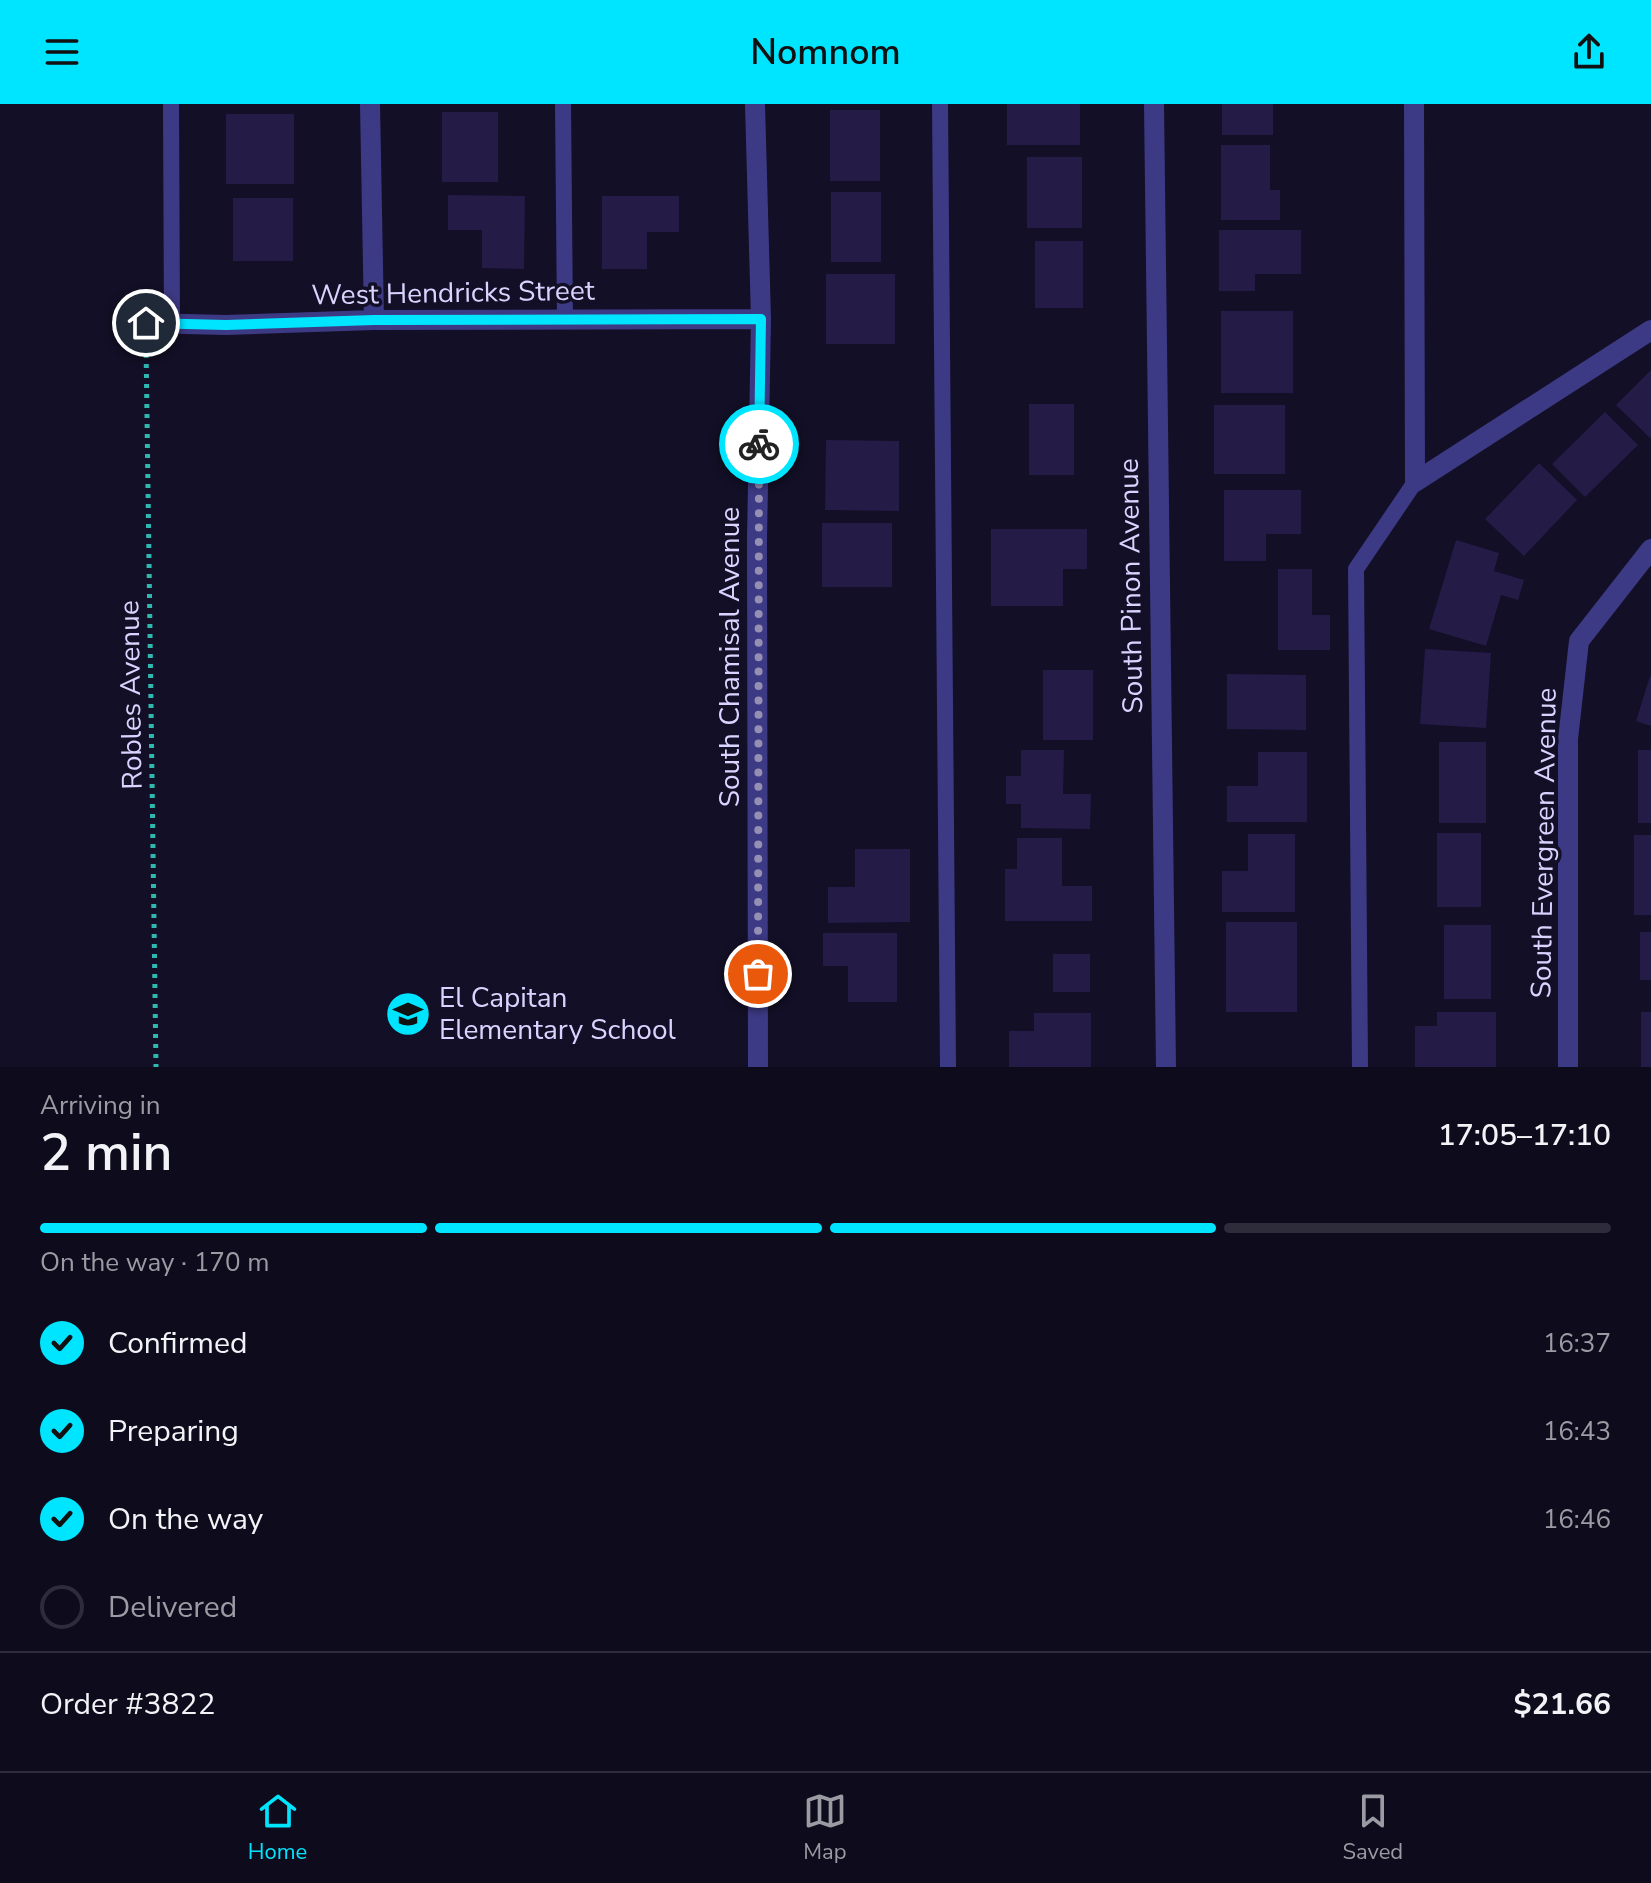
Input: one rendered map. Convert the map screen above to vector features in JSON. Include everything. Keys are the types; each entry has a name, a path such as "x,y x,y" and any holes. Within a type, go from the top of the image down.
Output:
{"street":[{"path":"370,104 374,320"},
{"name":"South Chamisal Avenue","path":"755,104 761,319 757,539 758,1067"},
{"name":"South Pinon Avenue","path":"1154,104 1166,1067"},
{"path":"1414,104 1415,482"},
{"name":"West Hendricks Street","path":"146,323 761,319"},
{"path":"1415,482 1651,330"},
{"name":"South Evergreen Avenue","path":"1568,1067 1568,739 1579,641 1651,549"}],"lane":[{"path":"171,104 172,324"},
{"path":"563,104 565,319"},
{"path":"940,104 948,1067"},
{"path":"1360,1067 1356,569 1415,482"}],"path":[{"name":"Robles Avenue","path":"146,323 156,1067"}],"building":[{"path":"1007,104 1080,104 1080,145 1007,145"},
{"path":"1222,104 1273,104 1273,135 1222,135"},
{"path":"830,110 880,110 880,181 830,181"},
{"path":"442,112 498,112 498,182 442,182"},
{"path":"226,114 294,114 294,184 226,184"},
{"path":"1221,145 1270,145 1270,190 1280,190 1280,220 1221,220"},
{"path":"1027,157 1082,157 1082,228 1027,228"},
{"path":"831,192 881,192 881,262 831,262"},
{"path":"448,195 525,196 524,269 482,268 482,230 448,230"},
{"path":"602,196 679,196 679,232 647,232 647,269 602,269"},
{"path":"233,198 293,198 293,261 233,261"},
{"path":"1219,230 1301,230 1301,274 1255,274 1255,291 1219,291"},
{"path":"1035,241 1083,241 1083,308 1035,308"},
{"path":"826,274 895,274 895,344 826,344"},
{"path":"1221,311 1293,311 1293,393 1221,393"},
{"path":"1651,370 1651,437 1650,438 1616,405"},
{"path":"1029,404 1074,404 1074,475 1029,475"},
{"path":"1214,405 1285,405 1285,474 1214,474"},
{"path":"1605,412 1638,445 1585,497 1552,464"},
{"path":"826,440 899,441 899,511 825,510"},
{"path":"1539,463 1577,500 1524,556 1485,519"},
{"path":"1224,490 1301,490 1301,534 1266,534 1266,561 1224,561"},
{"path":"822,523 892,523 892,587 822,587"},
{"path":"991,529 1087,529 1087,569 1063,569 1063,606 991,606"},
{"path":"1456,540 1499,553 1494,571 1524,580 1518,600 1501,595 1486,646 1429,629"},
{"path":"1278,569 1312,569 1312,615 1330,615 1330,650 1278,650"},
{"path":"1425,649 1491,653 1486,728 1420,724"},
{"path":"1043,670 1093,670 1093,740 1043,740"},
{"path":"1227,674 1306,675 1306,730 1227,729"},
{"path":"1651,676 1651,726 1636,721"},
{"path":"1439,742 1486,742 1486,823 1439,823"},
{"path":"1021,750 1064,750 1063,794 1091,794 1090,829 1021,828 1021,804 1006,804 1006,776 1021,776"},
{"path":"1638,750 1651,750 1651,823 1638,823"},
{"path":"1258,752 1307,752 1307,822 1227,822 1227,786 1258,786"},
{"path":"1437,833 1481,833 1481,907 1437,907"},
{"path":"1248,834 1295,834 1295,912 1222,912 1222,871 1248,871"},
{"path":"1634,835 1651,835 1651,915 1634,915"},
{"path":"1017,838 1062,838 1062,886 1092,886 1092,921 1005,921 1005,869 1017,869"},
{"path":"855,849 910,849 910,922 828,923 828,887 855,887"},
{"path":"1226,922 1297,922 1297,1012 1226,1012"},
{"path":"1444,925 1491,925 1491,999 1444,999"},
{"path":"1640,932 1651,932 1651,980 1640,980"},
{"path":"823,933 897,933 897,1002 848,1002 848,966 823,966"},
{"path":"1053,954 1090,954 1090,992 1053,992"},
{"path":"1437,1012 1496,1012 1496,1067 1415,1067 1415,1026 1437,1026"},
{"path":"1641,1012 1651,1012 1651,1067 1641,1067"},
{"path":"1034,1013 1091,1013 1091,1067 1009,1067 1009,1031 1034,1031"}],"way so far":[{"path":"758,974 759,444"}],"place":[{"name":"El Capitan Elementary School","path":"408,1014"}],"route":[{"path":"146,323 226,325 374,320 761,319 759,444"}]}
